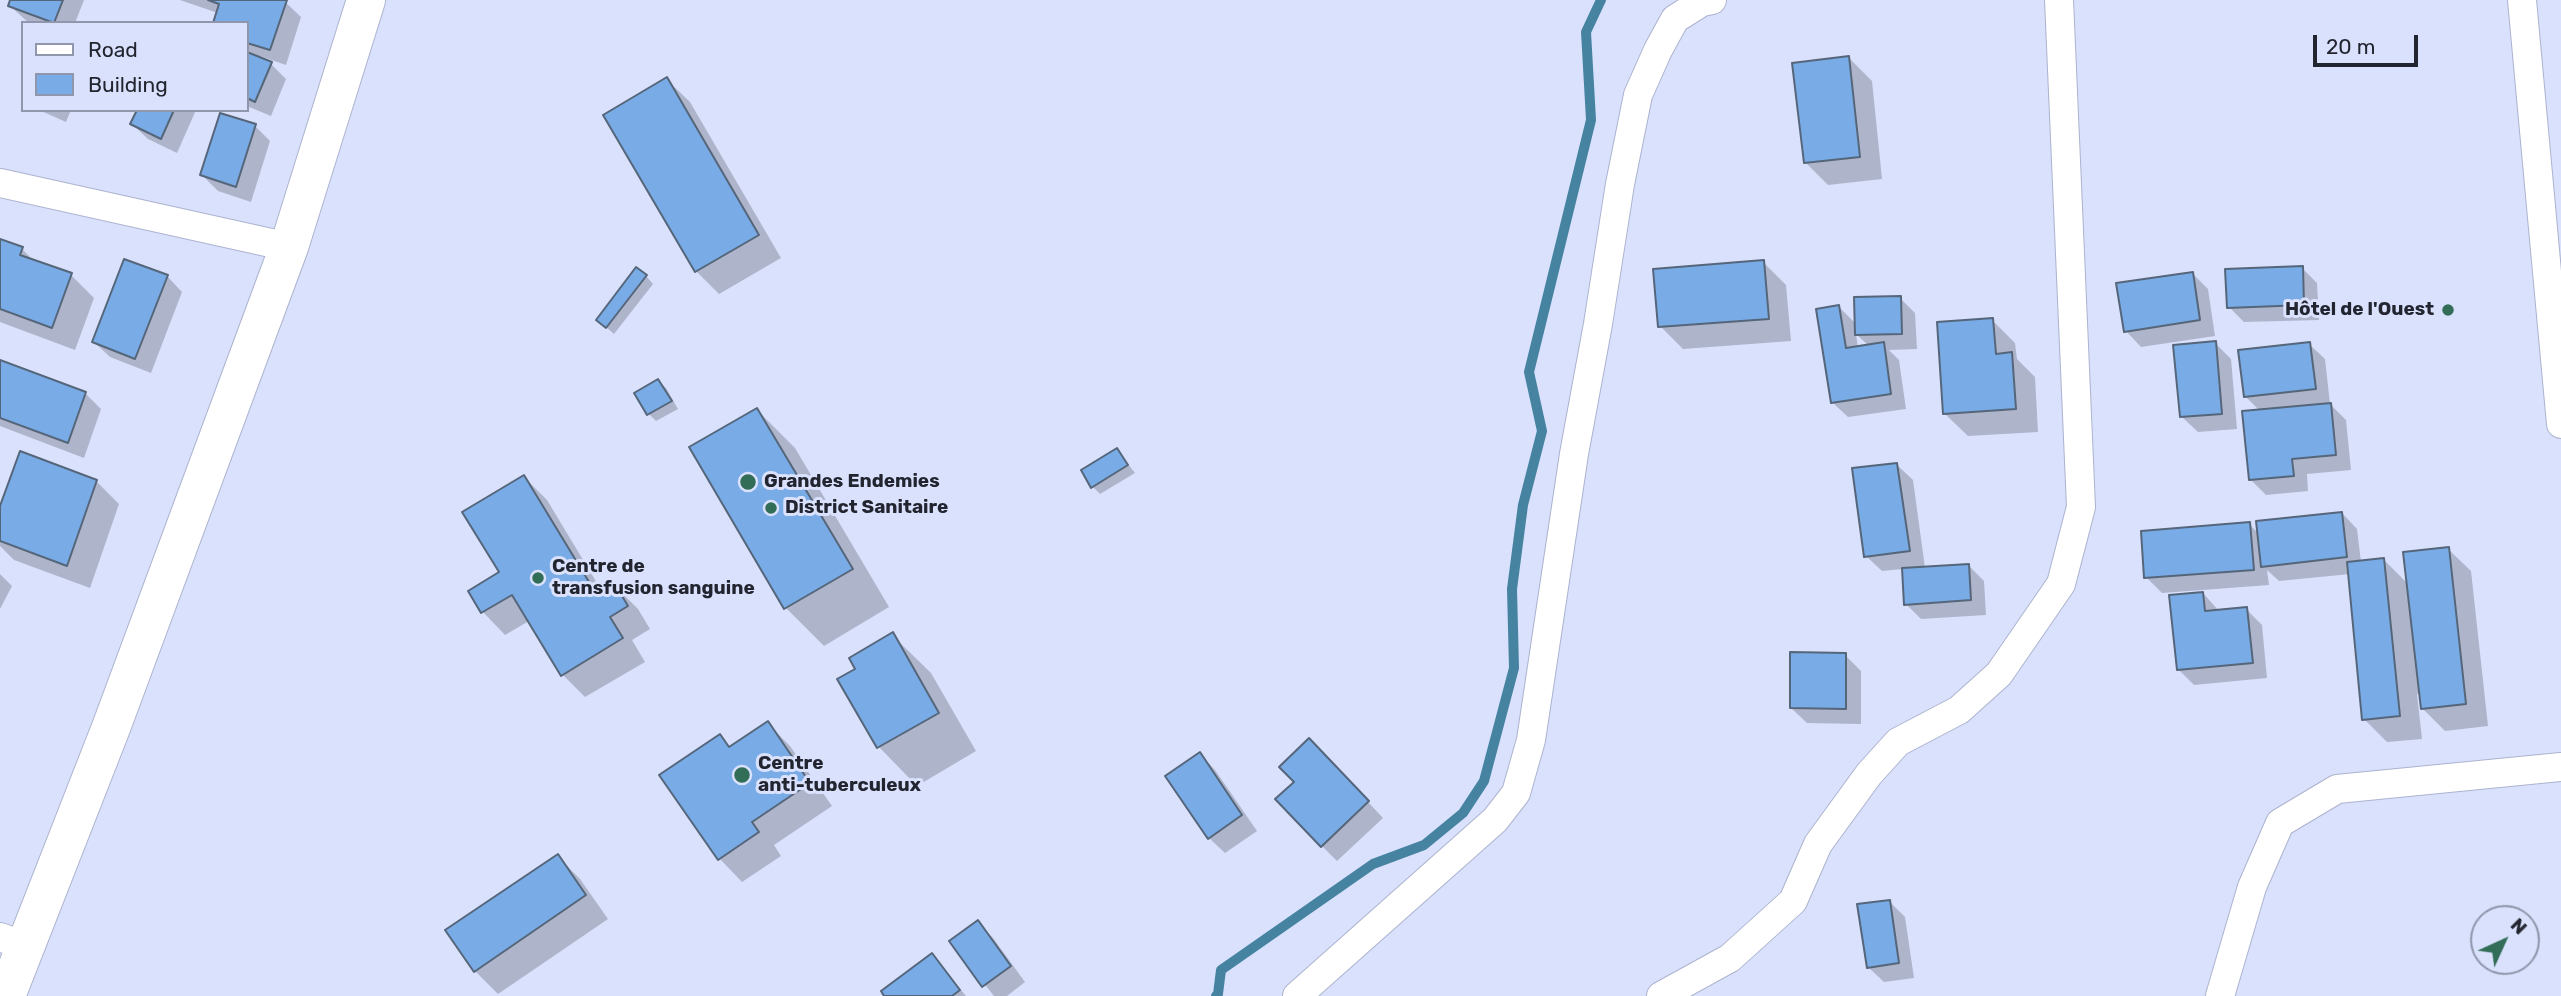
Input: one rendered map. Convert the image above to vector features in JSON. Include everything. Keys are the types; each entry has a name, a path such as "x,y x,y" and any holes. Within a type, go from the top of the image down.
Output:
{"main road":[{"path":"6,996 14,942 289,247 366,0"}],"street":[{"path":"1297,996 1495,820 1516,793 1531,740 1574,454 1620,184 1638,95 1675,19 1702,2 1712,0"},
{"path":"1661,996 1730,958 1793,901 1818,844 1869,774 1898,742 1959,710 1999,674 2061,583 2081,507 2059,0"},
{"path":"2522,0 2561,424"},
{"path":"0,183 289,247"},
{"path":"2220,996 2252,887 2280,823 2337,789 2561,767"}],"building":[{"path":"10,0 63,0 55,21 8,6"},
{"path":"208,0 287,0 270,50 248,43 248,21 214,21 219,4"},
{"path":"248,52 272,62 255,102 248,98"},
{"path":"1849,56 1860,157 1804,163 1792,63"},
{"path":"667,77 759,235 695,272 603,115"},
{"path":"136,112 173,112 161,139 130,124"},
{"path":"220,113 256,124 236,187 200,175"},
{"path":"0,239 23,247 20,255 72,273 52,328 0,309"},
{"path":"124,259 168,275 135,359 92,342"},
{"path":"1764,260 1769,319 1658,327 1653,269"},
{"path":"2303,266 2304,305 2227,308 2225,269"},
{"path":"636,267 647,275 606,328 596,320"},
{"path":"2193,272 2200,320 2124,332 2116,283"},
{"path":"1901,296 1902,334 1855,335 1854,297"},
{"path":"1839,305 1846,348 1884,342 1891,394 1831,403 1816,309"},
{"path":"1993,318 1996,354 2012,352 2016,409 1943,414 1937,322"},
{"path":"2216,341 2222,414 2180,417 2173,345"},
{"path":"2310,342 2316,389 2244,397 2238,350"},
{"path":"0,360 86,392 68,443 0,418"},
{"path":"658,379 672,401 647,415 634,393"},
{"path":"2331,403 2336,455 2292,459 2294,476 2249,480 2242,411"},
{"name":"District Sanitaire","path":"757,408 853,569 784,609 689,447"},
{"path":"1117,448 1128,465 1091,488 1081,470"},
{"path":"20,451 97,480 67,566 0,541 0,506"},
{"path":"1897,463 1910,551 1864,557 1852,468"},
{"name":"Centre de transfusion sanguine","path":"524,475 597,595 615,584 628,606 610,617 623,638 561,676 512,595 481,613 468,591 499,572 462,512"},
{"path":"2342,512 2347,557 2261,567 2256,521"},
{"path":"2250,522 2254,570 2144,578 2141,531"},
{"path":"2449,547 2466,704 2421,709 2403,552"},
{"path":"2384,558 2400,716 2362,720 2347,562"},
{"path":"1969,564 1971,600 1904,605 1902,568"},
{"path":"2203,592 2205,611 2247,607 2253,663 2177,670 2169,595"},
{"path":"893,632 939,713 877,748 837,679 855,669 849,658"},
{"path":"1790,652 1846,653 1846,709 1790,708"},
{"path":"768,721 810,783 752,822 759,832 718,860 659,775 720,734 729,747"},
{"path":"1309,738 1369,801 1321,847 1275,799 1294,782 1279,767"},
{"path":"1200,752 1242,815 1208,839 1165,776"},
{"path":"558,854 586,895 474,972 445,930"},
{"path":"1890,900 1899,963 1867,968 1857,904"},
{"path":"978,920 1011,966 982,987 949,941"},
{"path":"932,953 960,990 952,996 884,996 881,991"}],"waterway":[{"path":"1216,996 1221,970 1373,864 1424,845 1463,813 1484,781 1514,668 1512,589 1523,505 1542,431 1529,372 1591,120 1586,32 1601,0"}],"place":[{"name":"Hôtel de l'Ouest","path":"2448,310"},
{"name":"Grandes Endemies","path":"748,482"},
{"name":"District Sanitaire","path":"771,508"},
{"name":"Centre de transfusion sanguine","path":"538,578"},
{"name":"Centre anti-tuberculeux","path":"742,775"}]}
